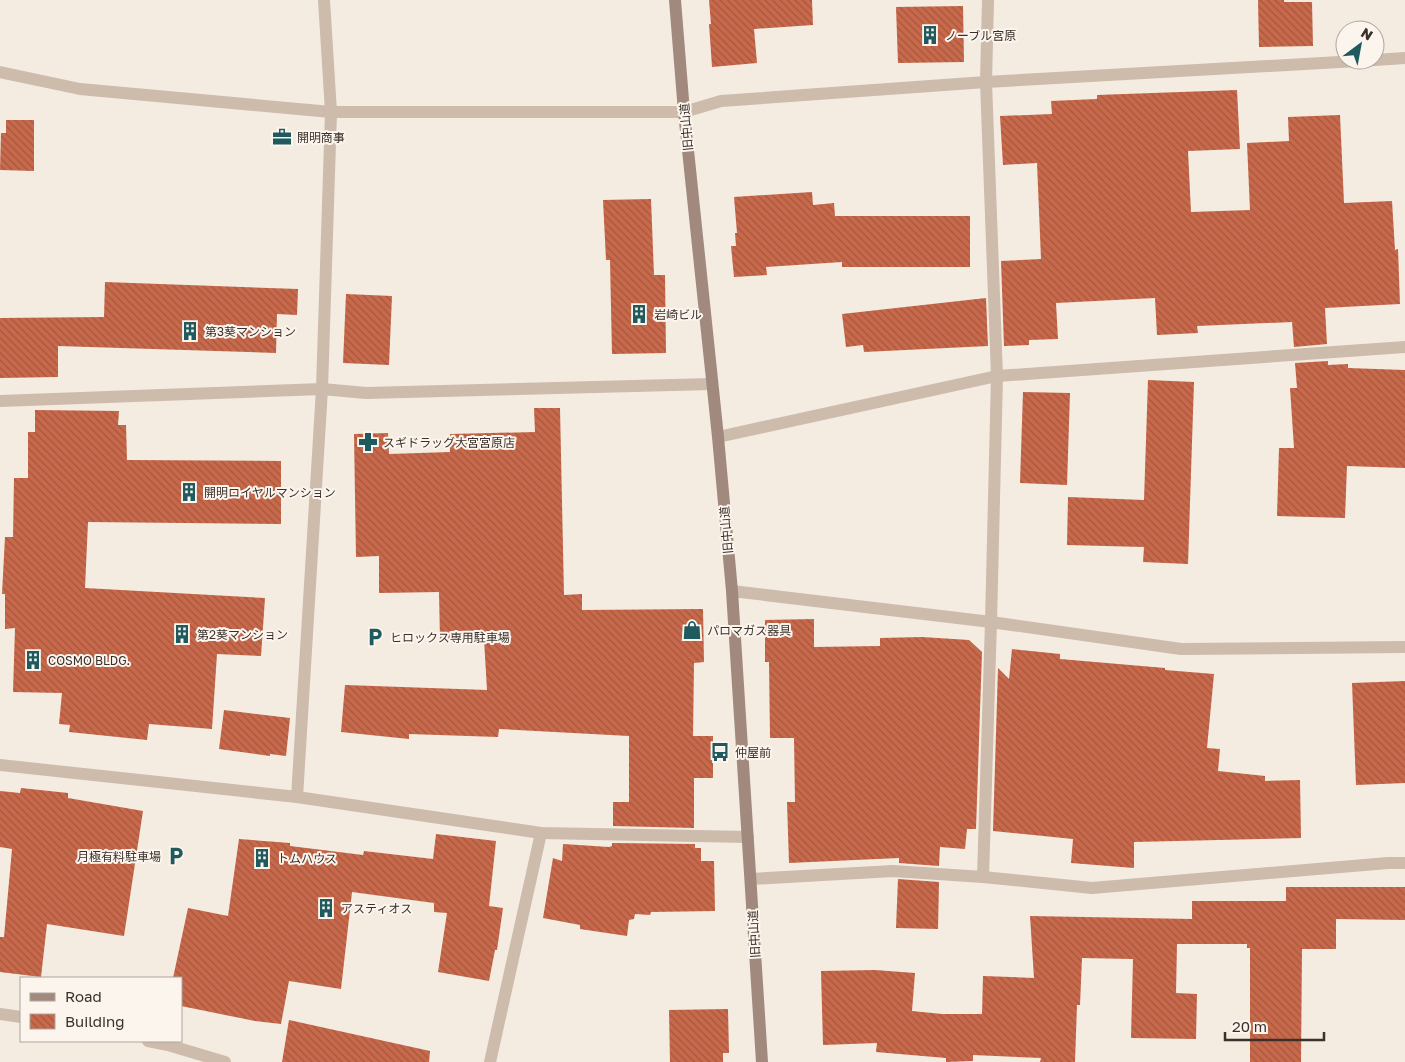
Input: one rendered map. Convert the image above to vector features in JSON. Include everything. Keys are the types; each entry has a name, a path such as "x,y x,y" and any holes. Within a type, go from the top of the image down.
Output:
{"main road":[{"name":"旧中山道","path":"675,0 684,112 732,591 762,1062"}],"street":[{"path":"297,797 322,389 331,112 324,0"},
{"path":"983,876 997,376 986,82 988,0"},
{"path":"1385,59 1405,58"},
{"path":"0,72 80,89 331,112 684,112 721,101 986,82 1335,62"},
{"path":"718,437 997,376 1405,347"},
{"path":"0,401 322,389 366,393 712,384"},
{"path":"732,591 991,622 1181,649 1405,647"},
{"path":"0,765 297,797 541,833 748,837"},
{"path":"490,1062 541,833"},
{"path":"751,878 894,871 983,876 1092,888 1405,863"},
{"path":"0,1014 20,1017"},
{"path":"153,1042 226,1062"}],"building":[{"path":"709,0 812,0 813,25 754,29 757,63 712,67"},
{"path":"1258,0 1312,2 1313,46 1259,47"},
{"name":"ノーブル宮原","path":"963,6 964,62 898,63 896,7"},
{"path":"1237,90 1240,149 1188,151 1191,212 1250,210 1247,143 1289,141 1288,117 1340,115 1344,203 1392,201 1395,250 1398,249 1400,304 1325,308 1327,344 1294,347 1292,322 1197,326 1198,333 1157,335 1155,298 1056,303 1058,339 1029,340 1029,345 1004,346 1001,261 1041,259 1037,163 1003,165 1000,116 1052,114 1051,101 1097,99 1097,95"},
{"path":"6,120 34,120 34,171 0,170 1,133 6,133"},
{"path":"812,192 813,205 834,203 835,216 970,216 970,267 842,267 842,262 766,267 767,275 734,277 731,246 736,246 735,233 737,233 734,197"},
{"path":"651,199 654,275 665,275 666,353 612,354 610,260 606,260 603,200"},
{"name":"第3葵マンション","path":"105,282 298,289 297,315 277,314 276,353 58,346 58,377 0,378 0,318 104,317"},
{"path":"346,294 392,296 389,365 343,363"},
{"path":"986,298 988,346 864,352 863,345 846,347 842,314"},
{"path":"1328,361 1328,365 1348,364 1348,368 1405,370 1405,468 1347,466 1345,518 1277,516 1279,448 1294,448 1290,388 1297,388 1295,363"},
{"path":"1148,380 1194,382 1188,564 1143,562 1144,547 1067,545 1068,497 1144,500"},
{"path":"1023,392 1070,393 1067,485 1020,483"},
{"path":"534,408 560,408 564,595 582,594 582,610 703,609 704,662 694,663 693,736 713,736 713,778 694,778 694,828 613,826 613,802 629,802 629,736 499,729 498,737 409,734 409,739 341,732 345,685 487,690 484,639 440,640 439,592 379,593 379,556 356,557 354,434 388,433 389,454 450,452 450,434 535,432"},
{"path":"35,410 119,411 118,425 126,425 127,460 281,461 281,524 88,522 85,588 265,598 261,656 217,654 212,729 149,724 147,740 69,732 70,725 59,724 62,693 13,692 15,628 5,629 5,594 2,594 5,537 13,537 14,478 28,478 28,432 35,432"},
{"path":"814,619 814,647 880,646 880,638 922,637 969,640 982,652 976,829 967,829 965,849 940,847 939,866 899,863 899,858 789,863 787,802 795,802 794,738 770,738 769,662 765,662 765,620"},
{"path":"1012,649 1060,654 1060,659 1214,674 1207,748 1220,749 1218,771 1265,776 1265,781 1300,780 1301,838 1134,842 1134,868 1071,863 1073,839 993,831 998,668 1009,679"},
{"path":"1405,681 1405,783 1356,785 1352,683"},
{"path":"224,710 290,718 286,756 270,754 270,756 219,749"},
{"path":"21,788 68,793 68,798 143,811 124,936 47,924 41,977 0,972 0,937 4,937 12,849 0,847 0,791 20,793"},
{"path":"436,834 496,841 489,906 503,908 497,950 495,950 489,981 438,972 447,913 434,912 434,903 352,892 341,989 289,981 281,1024 255,1021 182,1006 182,977 173,977 188,908 228,916 239,839 290,843 290,846 363,855 364,851 433,859"},
{"path":"612,843 695,844 695,848 701,848 701,861 714,861 715,911 651,912 650,915 635,914 634,919 629,920 627,936 580,929 580,925 543,918 553,858 562,861 563,844 609,847 612,846"},
{"path":"898,879 939,882 938,929 896,928"},
{"path":"1286,887 1405,887 1405,920 1336,919 1336,949 1302,949 1301,1062 1250,1062 1250,948 1247,948 1247,944 1177,944 1176,993 1197,994 1196,1039 1131,1038 1133,959 1082,958 1080,1005 1077,1005 1075,1062 1040,1062 1041,1058 973,1055 973,1061 946,1062 946,1058 876,1052 877,1043 823,1045 821,971 875,970 915,973 912,1011 942,1014 982,1014 983,976 1034,978 1030,916 1192,919 1192,901 1286,901"},
{"path":"728,1009 729,1053 723,1053 723,1062 670,1062 669,1010"},
{"path":"289,1020 430,1051 429,1062 282,1062"}],"place":[{"name":"ノーブル宮原","path":"930,35"},
{"name":"開明商事","path":"282,137"},
{"name":"岩崎ビル","path":"639,314"},
{"name":"第3葵マンション","path":"190,331"},
{"name":"スギドラッグ大宮宮原店","path":"368,442"},
{"name":"開明ロイヤルマンション","path":"189,492"},
{"name":"パロマガス器具","path":"692,630"},
{"name":"第2葵マンション","path":"182,634"},
{"name":"ヒロックス専用駐車場","path":"375,637"},
{"name":"COSMO BLDG.","path":"33,660"},
{"name":"仲屋前","path":"720,752"},
{"name":"月極有料駐車場","path":"176,856"},
{"name":"トムハウス","path":"262,858"},
{"name":"アスティオス","path":"326,908"}]}
